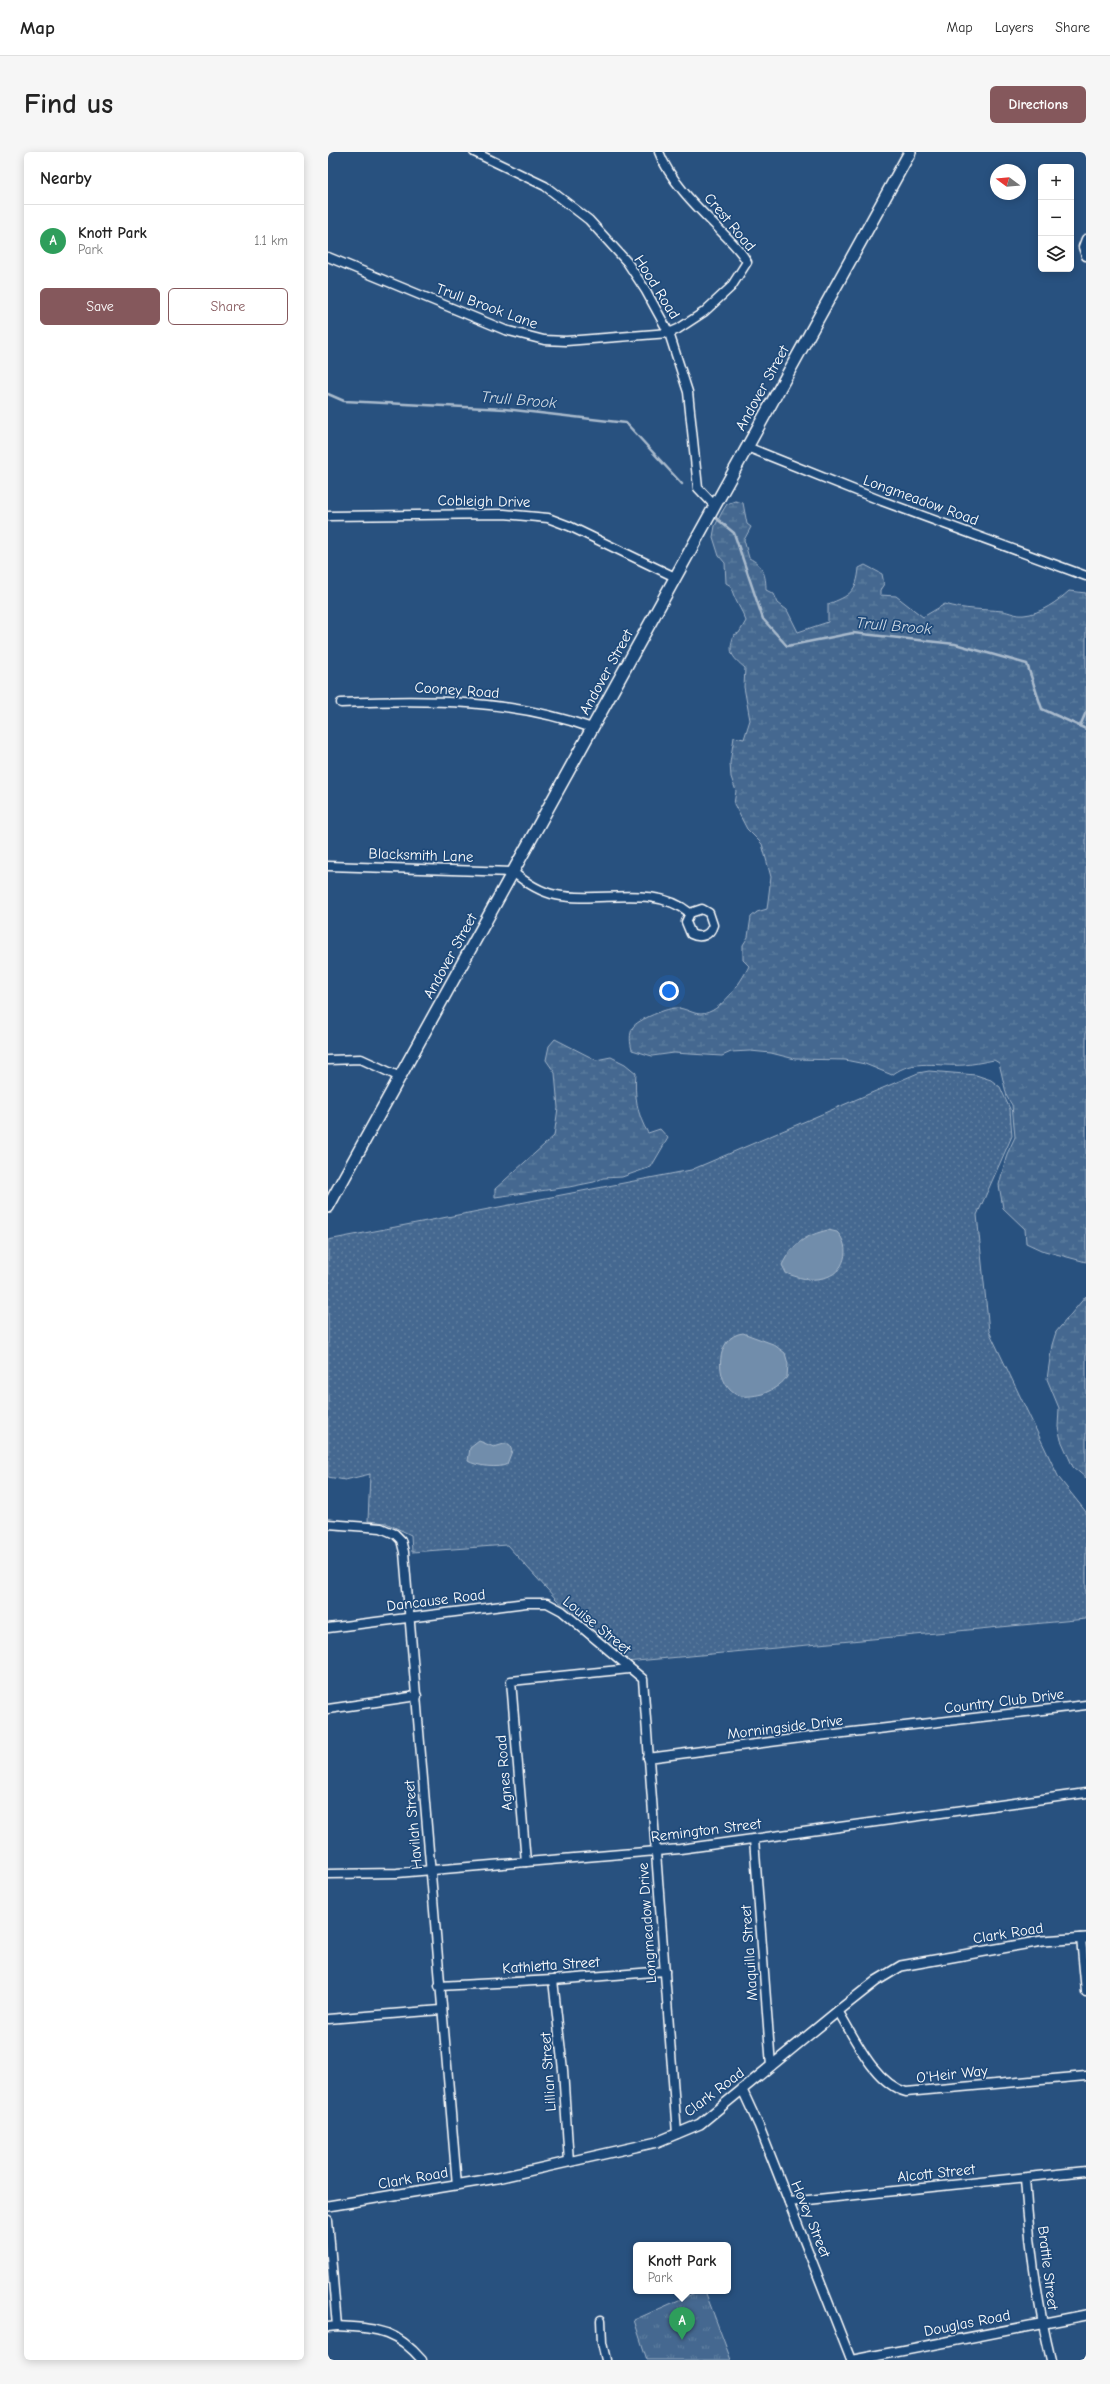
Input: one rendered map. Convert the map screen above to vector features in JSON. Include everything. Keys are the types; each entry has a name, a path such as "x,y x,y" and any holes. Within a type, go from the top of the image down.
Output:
{"main road":[{"name":"Andover Street","path":"328,1207 910,152"}],"street":[{"name":"Hood Road","path":"474,152 544,186 589,220 627,262 646,291 669,333 688,392 698,488 714,505"},
{"name":"Crest Road","path":"659,152 664,166 712,222 742,254 747,262 741,274 726,292 687,325 669,333"},
{"path":"1086,239 1083,247 1086,256"},
{"name":"Trull Brook Lane","path":"328,257 457,312 525,336 566,341 669,333"},
{"name":"Longmeadow Road","path":"747,447 840,486 1086,576"},
{"name":"Cobleigh Drive","path":"328,516 504,514 548,518 569,526 675,576"},
{"name":"Cooney Road","path":"341,703 399,700 468,702 571,720 592,728"},
{"name":"Blacksmith Lane","path":"328,866 513,872"},
{"path":"513,872 524,881 554,895 570,897 653,898 672,902 690,913"},
{"path":"328,1060 361,1059 400,1077"},
{"name":"Havilah Street","path":"328,1524 381,1528 400,1539 404,1552 408,1618 417,1696 439,1986 457,2185"},
{"name":"Dancause Road","path":"328,1628 526,1603 548,1603"},
{"name":"Louise Street","path":"548,1603 562,1611 629,1669"},
{"name":"Agnes Road","path":"526,1862 511,1681 629,1669"},
{"name":"Longmeadow Drive","path":"629,1669 643,1679 677,2134"},
{"path":"328,1709 417,1696"},
{"name":"Country Club Drive","path":"925,1725 1086,1705"},
{"name":"Morningside Drive","path":"648,1758 809,1737 925,1725"},
{"name":"Remington Street","path":"328,1874 397,1873 655,1851 754,1839 1086,1793"},
{"name":"Maquilla Street","path":"754,1839 771,2066"},
{"path":"1083,1938 1086,1992"},
{"name":"Clark Road","path":"328,2206 457,2185 657,2142 700,2124 838,2010 876,1981 902,1966 1042,1941 1083,1938"},
{"name":"Kathletta Street","path":"439,1986 553,1980 665,1971"},
{"name":"Lillian Street","path":"553,1980 563,2070 569,2162"},
{"path":"328,2019 442,2010"},
{"name":"O'Heir Way","path":"838,2010 877,2073 895,2089 906,2092 1086,2076"},
{"name":"Hovey Street","path":"742,2089 852,2360"},
{"name":"Alcott Street","path":"789,2202 1086,2171"},
{"name":"Brattle Street","path":"1025,2178 1031,2259 1042,2323 1051,2360"},
{"path":"328,2220 337,2326"},
{"name":"Douglas Road","path":"852,2360 1086,2315"},
{"path":"601,2320 602,2343 606,2360"},
{"path":"328,2327 374,2328 394,2335 411,2348 422,2360"}],"green space":[{"path":"735,501 743,503 747,524 751,527 744,540 749,558 761,567 764,575 766,590 774,594 778,603 787,610 798,632 828,622 828,604 851,592 858,576 859,568 865,565 882,574 884,584 880,590 880,595 896,596 923,617 945,604 1024,615 1042,610 1060,599 1069,591 1086,593 1086,1262 1041,1250 1026,1243 1025,1229 1003,1208 999,1185 1007,1154 1015,1137 1012,1105 1007,1097 999,1063 994,1060 964,1065 917,1065 900,1070 892,1075 865,1064 845,1060 795,1059 771,1053 750,1051 731,1052 722,1056 674,1053 652,1056 632,1050 630,1038 631,1033 633,1027 640,1021 673,1008 680,1008 701,1014 716,1008 730,996 749,966 743,960 743,945 748,937 751,917 757,912 767,909 771,877 762,844 747,829 734,804 736,791 731,777 730,763 734,737 744,739 750,720 744,687 745,668 734,657 731,650 734,635 739,633 746,621 731,586 726,583 725,563 719,556 713,537 715,526 722,512 727,504"},
{"path":"555,1039 596,1060 611,1057 625,1064 636,1073 635,1089 637,1104 644,1126 648,1133 660,1129 668,1138 651,1167 622,1177 603,1178 594,1182 569,1187 495,1197 495,1189 554,1136 558,1108 555,1073 546,1060 549,1046"},
{"path":"929,1071 976,1075 991,1080 1000,1087 1010,1109 1012,1136 977,1215 989,1331 1059,1478 1086,1512 1086,1619 626,1662 556,1599 507,1545 412,1552 411,1535 386,1523 368,1521 370,1474 345,1480 328,1477 328,1240 691,1170 918,1073"},
{"path":"1086,1296 1086,1478 1073,1467 1061,1440 1058,1427 1059,1408 1047,1379 1052,1345 1056,1332"},
{"path":"692,2294 706,2294 731,2360 647,2360 634,2320"}],"shaded area":[{"path":"828,1230 837,1232 842,1238 844,1245 844,1259 837,1271 823,1278 814,1279 799,1278 786,1273 782,1265 790,1251 806,1238"},
{"path":"743,1333 773,1344 785,1353 788,1364 787,1377 782,1383 762,1394 741,1396 735,1394 728,1388 723,1379 721,1360 723,1350 727,1342 734,1336"},
{"path":"479,1441 494,1447 509,1444 512,1451 507,1464 504,1466 488,1466 471,1463 468,1461 470,1448"}],"waterway":[{"name":"Trull Brook","path":"328,394 344,401 505,409 626,423 682,484"},
{"name":"Trull Brook","path":"716,518 734,533 763,619 787,646 853,633 955,644 1027,664 1042,709 1086,729"},
{"path":"1080,726 1086,712"}],"place":[{"name":"Knott Park","path":"682,2340"}]}
